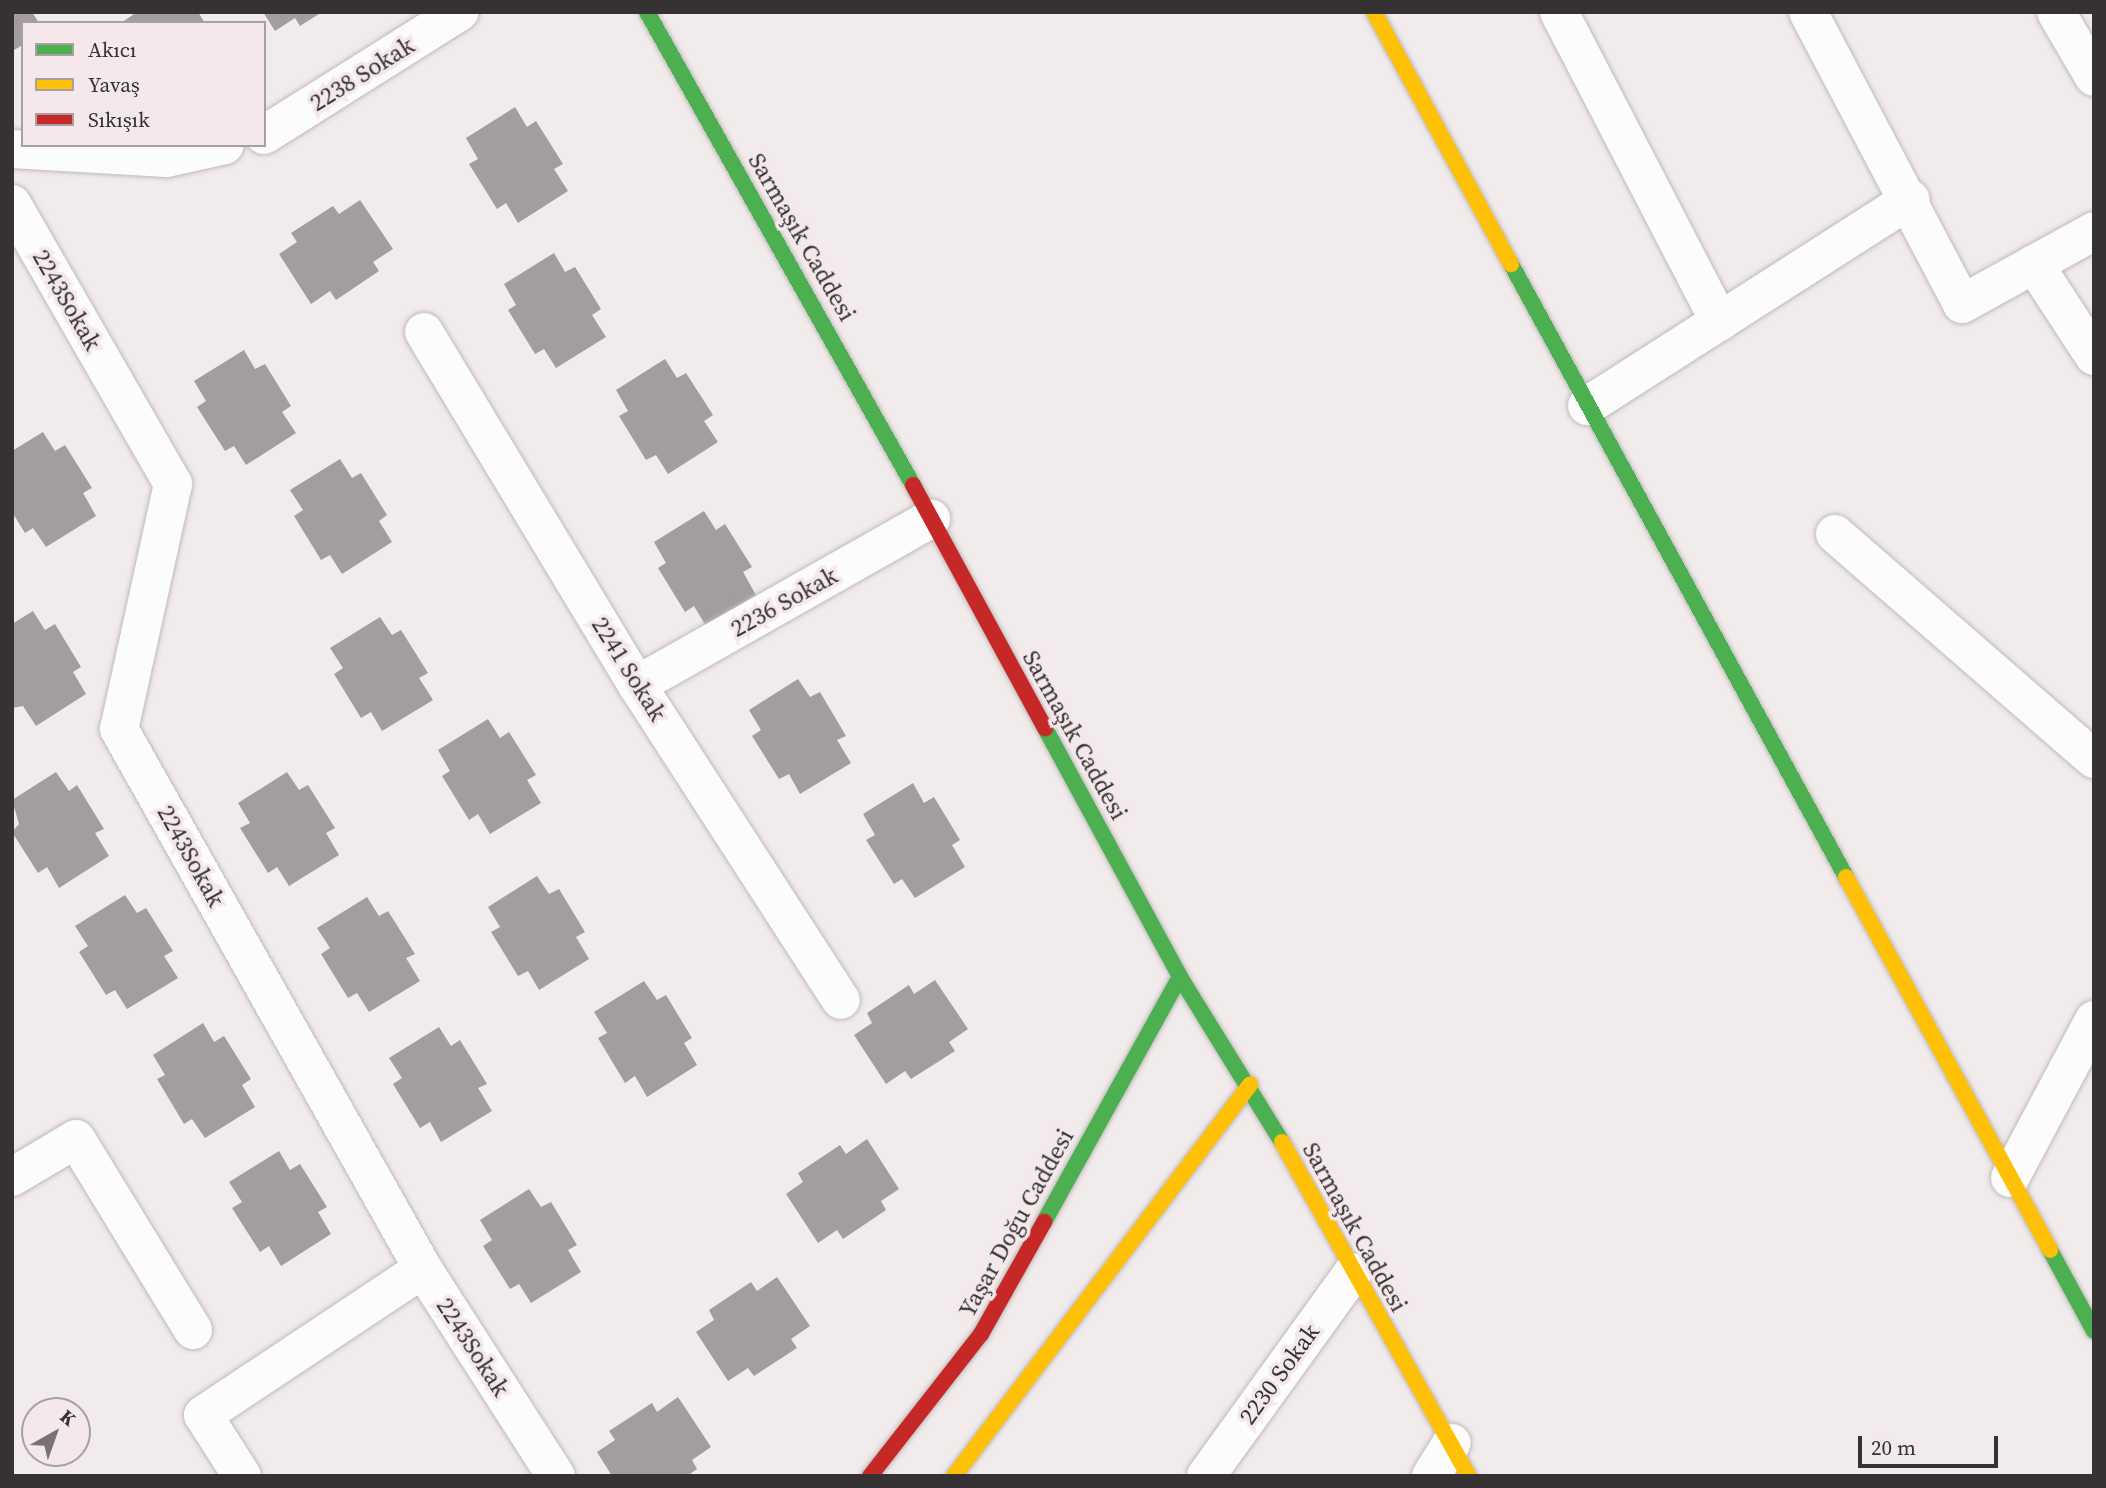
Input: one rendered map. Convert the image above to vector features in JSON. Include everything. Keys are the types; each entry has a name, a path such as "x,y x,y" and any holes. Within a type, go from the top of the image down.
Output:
{"main road":[{"name":"Sarmaşık Caddesi","path":"647,12 931,519 1180,976 1250,1084 1460,1460"},
{"path":"1374,12 2010,1178 2091,1318"},
{"name":"Yaşar Doğu Caddesi","path":"870,1476 981,1334 1180,976"},
{"path":"954,1476 1250,1084"}],"street":[{"name":"2238 Sokak","path":"266,134 459,12"},
{"path":"1559,12 1720,322"},
{"path":"1808,12 1911,199 1962,304 2094,231"},
{"path":"2056,12 2094,78"},
{"path":"12,149 167,158 216,147"},
{"path":"1587,406 1911,199"},
{"name":"2243Sokak","path":"12,204 173,484 119,729 423,1269 556,1476"},
{"path":"2034,264 2094,356"},
{"name":"2241 Sokak","path":"424,332 638,685 841,1000"},
{"name":"2236 Sokak","path":"638,685 931,519"},
{"path":"1835,534 2094,759"},
{"path":"2010,1178 2094,1020"},
{"path":"12,1177 76,1139 192,1331"},
{"path":"242,1476 203,1415 423,1269"},
{"name":"2230 Sokak","path":"1206,1476 1353,1272"},
{"path":"1431,1476 1460,1460"}],"building":[{"path":"12,12 32,12 38,21 21,21 21,46 12,51"},
{"path":"137,12 198,12 204,21 124,21"},
{"path":"263,12 322,12 300,26 295,18 275,31"},
{"path":"515,107 527,127 536,121 563,164 554,169 568,191 518,223 506,203 497,209 469,164 478,159 466,138"},
{"path":"360,200 393,249 373,262 379,271 336,300 330,291 311,304 279,254 297,242 291,233 333,206 339,214"},
{"path":"554,253 565,272 575,267 601,309 592,315 606,337 556,368 544,349 535,354 508,310 516,305 504,284"},
{"path":"244,350 255,369 265,364 291,406 282,412 296,433 246,465 234,446 225,451 197,407 206,401 194,381"},
{"path":"665,359 677,378 686,373 713,415 704,421 718,442 668,474 656,455 646,460 619,416 628,411 616,390"},
{"path":"43,432 55,451 65,445 92,488 83,493 96,516 46,547 33,528 25,533 12,512 12,451"},
{"path":"340,459 352,478 361,473 387,515 379,521 392,542 342,574 330,555 321,560 294,516 303,510 290,490"},
{"path":"704,511 716,530 725,524 752,567 743,572 756,595 706,626 694,606 685,612 658,568 666,563 654,542"},
{"path":"33,611 45,630 55,624 81,667 73,672 86,694 36,726 23,706 12,708 12,624"},
{"path":"380,617 392,635 401,630 428,673 419,678 433,700 382,731 371,712 361,718 334,674 343,668 330,648"},
{"path":"798,679 810,697 820,692 846,736 837,740 851,763 800,794 789,774 779,779 752,736 761,730 749,710"},
{"path":"488,719 500,738 509,732 536,775 527,780 541,803 490,834 478,814 469,820 442,776 450,771 438,750"},
{"path":"56,772 69,791 77,785 104,829 95,833 109,856 59,888 47,867 38,873 12,832 19,824 12,800"},
{"path":"287,772 299,790 308,785 335,828 326,833 339,855 289,886 277,867 268,873 240,828 250,823 238,803"},
{"path":"913,783 924,803 934,797 960,840 952,845 965,867 915,898 902,879 894,884 866,840 875,835 863,814"},
{"path":"537,876 549,894 559,889 585,932 576,937 589,959 539,990 528,971 518,976 491,932 500,927 488,907"},
{"path":"125,895 137,913 146,908 173,951 164,956 178,978 127,1009 115,990 106,995 79,952 88,946 75,926"},
{"path":"367,897 379,916 388,911 415,954 406,958 420,981 369,1012 357,993 348,998 321,954 330,948 317,928"},
{"path":"935,980 968,1029 949,1042 955,1051 911,1079 905,1071 886,1084 854,1035 872,1023 867,1013 909,985 914,994"},
{"path":"644,981 657,1000 666,995 692,1038 684,1043 697,1065 647,1097 635,1076 625,1083 598,1038 607,1033 594,1012"},
{"path":"203,1023 214,1042 224,1036 251,1079 242,1085 255,1107 205,1138 192,1119 184,1124 157,1079 165,1075 153,1055"},
{"path":"439,1027 451,1046 460,1040 487,1084 478,1088 492,1111 441,1142 430,1122 420,1128 393,1084 402,1078 389,1058"},
{"path":"867,1139 899,1189 881,1201 886,1210 843,1239 837,1230 818,1243 786,1194 803,1182 798,1173 840,1145 846,1154"},
{"path":"279,1151 290,1170 300,1164 327,1207 318,1212 331,1234 281,1266 269,1246 260,1252 232,1208 242,1202 229,1182"},
{"path":"529,1189 541,1207 551,1202 577,1245 568,1250 581,1272 531,1303 519,1284 510,1289 483,1246 492,1240 480,1220"},
{"path":"777,1277 810,1326 791,1339 797,1348 754,1376 748,1368 728,1381 696,1332 714,1320 709,1310 751,1282 757,1291"},
{"path":"678,1397 711,1447 692,1460 697,1469 687,1476 612,1476 597,1452 615,1440 609,1431 652,1403 657,1412"}],"traffic: fast":[{"path":"647,12 913,485"},
{"path":"1511,264 1846,877"},
{"path":"1045,728 1180,977 1282,1142"},
{"path":"1044,1222 1180,977"},
{"path":"2050,1250 2094,1331"}],"traffic: slow":[{"path":"1374,12 1511,264"},
{"path":"1846,877 2050,1250"},
{"path":"954,1476 1250,1084"},
{"path":"1282,1142 1469,1476"}],"traffic: jam":[{"path":"913,485 1045,728"},
{"path":"870,1476 981,1334 1044,1222"}]}
